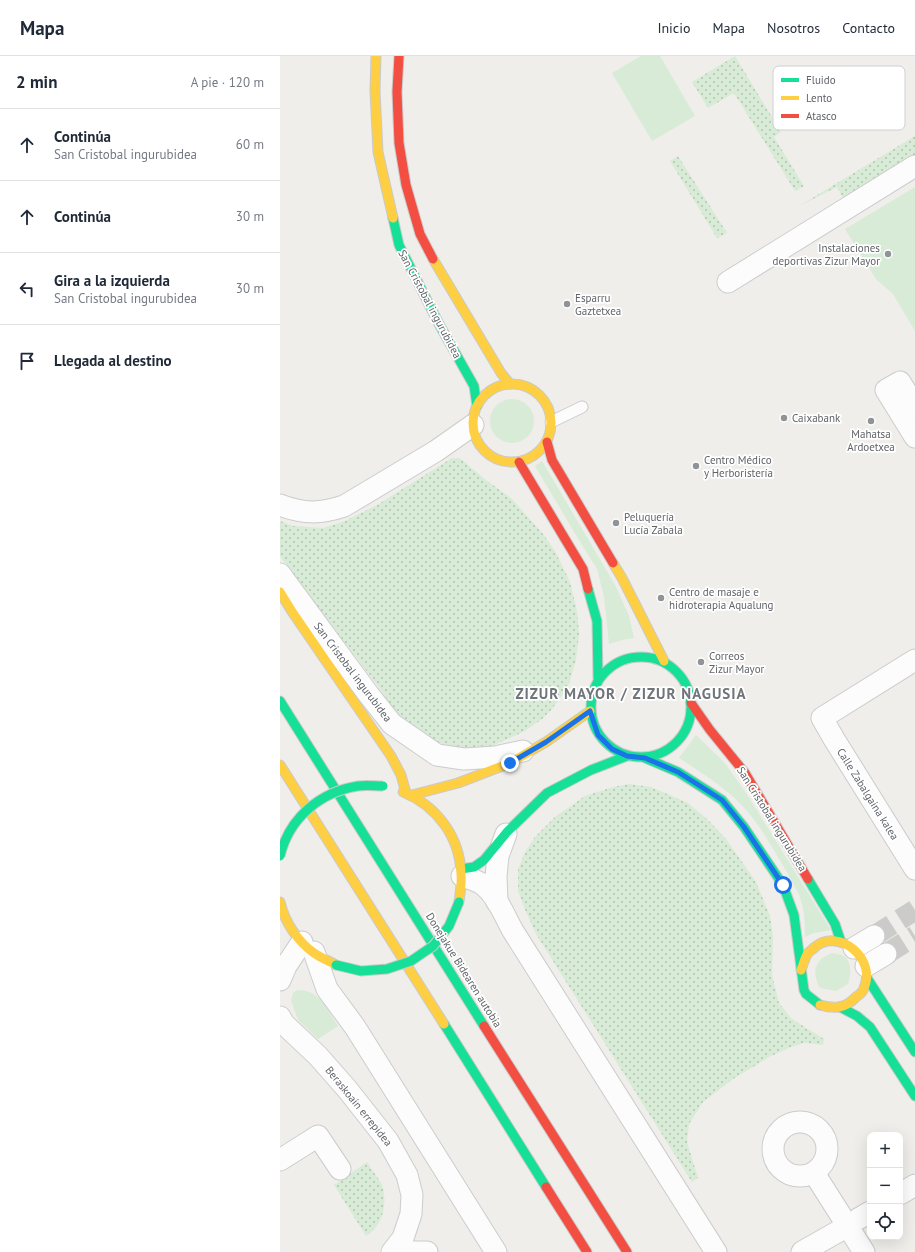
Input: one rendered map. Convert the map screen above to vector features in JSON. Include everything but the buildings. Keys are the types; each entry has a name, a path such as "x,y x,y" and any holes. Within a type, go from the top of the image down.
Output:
{"main road":[{"name":"San Cristobal ingurubidea","path":"376,56 375,91 378,152 399,245 439,324 474,386 475,415"},
{"path":"399,56 397,92 399,143 406,185 420,234 440,272 501,373 510,384"},
{"path":"510,384 526,386 541,397 548,408 552,422 547,442 535,455 527,460 518,462 501,461 489,455 475,436 475,415 486,395 498,387 510,384"},
{"path":"547,442 552,460 622,578 664,661"},
{"path":"518,462 583,569 597,621 598,678 590,698 590,711 598,735 612,749 627,756 645,758 678,772 722,800 744,827 783,885 794,914 801,970 806,994 818,1004 831,1008 840,1007 851,1003 864,989 867,972"},
{"path":"280,592 391,756 409,794"},
{"path":"598,678 614,663 630,657 646,656 664,661 674,668 686,684 691,703 688,724 677,742 663,752 645,758"},
{"name":"Donejakue Bidearen autobia","path":"280,701 627,1252"},
{"name":"San Cristobal ingurubidea","path":"691,703 710,730 745,773 848,945"},
{"name":"San Cristobal ingurubidea","path":"409,794 458,783 510,763 546,742 590,711"},
{"path":"461,873 484,860 507,832 547,793 591,770 627,756"},
{"path":"280,765 587,1252"},
{"path":"280,856 285,840 298,819 315,803 336,792 359,786 383,786 409,794 427,806 440,818 458,851 461,873 459,902 449,926 433,946 411,961 387,969 361,971 336,965 308,947 284,923 280,902"},
{"path":"801,970 808,954 819,944 828,941 848,945 867,972 915,1052"},
{"path":"840,1007 857,1016 870,1027 915,1096"}],"street":[{"path":"728,282 915,166"},
{"path":"915,406 900,382 886,390 915,438"},
{"path":"280,505 296,511 308,512 328,512 344,506 436,451 475,415"},
{"name":"San Cristobal ingurubidea","path":"280,574 392,724 416,742 437,754 464,759 495,757 534,749"},
{"name":"Calle Zabalgaina kalea","path":"915,660 822,718 834,740 915,869"},
{"path":"497,902 496,876 498,856 507,832"},
{"path":"461,873 481,883 497,902 522,946 716,1252"},
{"path":"848,945 874,936"},
{"path":"280,980 286,966 308,947 327,989 354,1028 496,1252"},
{"path":"867,972 886,954"},
{"name":"Beraskoain errepidea","path":"280,1017 284,1024 318,1056 347,1089 388,1141 407,1175 412,1195 412,1214 403,1238 392,1252"},
{"path":"280,1160 318,1136 340,1169"},
{"path":"814,1173 864,1252"},
{"path":"903,1192 915,1185"},
{"path":"802,1252 839,1231"},
{"path":"403,1252 427,1252"}],"lane":[{"path":"552,422 582,407"}],"green space":[{"path":"641,56 660,56 695,116 652,141 612,73"},
{"path":"735,56 773,119 773,130 780,130 781,132 774,137 804,186 795,191 734,93 708,108 692,82"},
{"path":"915,136 915,159 846,203 837,187 799,206"},
{"path":"678,156 727,233 717,238 670,161"},
{"name":"Instalaciones deportivas Zizur Mayor","path":"915,187 915,331 893,294 876,279 845,229"},
{"path":"512,399 524,403 530,409 534,421 530,433 524,439 512,443 500,439 494,433 490,421 494,409 500,403"},
{"path":"452,458 461,459 512,499 543,534 555,551 570,582 577,611 579,634 576,660 568,687 552,709 542,719 525,731 492,746 470,748 450,746 418,733 396,712 280,556 280,521 293,526 323,528 345,521 377,505"},
{"path":"542,461 615,585 629,616 634,638 609,644 604,597 597,569 535,466"},
{"path":"696,735 725,763 750,799 831,930 814,933 805,937 804,912 800,896 776,853 756,822 740,803 725,790 679,758"},
{"path":"629,784 651,787 688,803 708,820 726,839 756,882 770,916 773,936 772,975 779,1003 792,1019 824,1039 823,1045 804,1043 771,1056 733,1079 703,1102 689,1124 687,1142 698,1178 692,1182 536,934 518,891 518,870 524,854 535,837 555,817 585,796 613,787"},
{"path":"832,953 842,955 850,964 848,984 836,991 820,988 815,971 818,963"},
{"path":"297,990 312,993 317,997 326,1007 338,1026 318,1039 298,1020 291,1000 293,993"},
{"path":"367,1162 383,1188 384,1206 378,1223 366,1236 334,1185"}],"tunnel":[{"path":"874,936 915,910"},
{"path":"886,954 915,936"}],"traffic: fast":[{"path":"393,218 399,245 439,324 474,386 477,406"},
{"path":"588,589 597,621 598,678"},
{"path":"641,657 660,660 677,671 688,688 691,707 688,726 677,743 660,754 641,757 622,754 605,743 594,726 591,707 594,688 605,671 622,660 641,657"},
{"path":"280,701 484,1026"},
{"path":"461,869 474,867 484,860 507,832 547,793 591,770 627,756"},
{"path":"645,758 678,772 722,800 744,827 783,885 794,915 804,990 806,994 820,1005"},
{"path":"280,856 284,842 291,830 308,809 319,801 344,789 358,786 383,786"},
{"path":"808,879 835,924 841,942"},
{"path":"336,965 361,971 387,969 411,961 433,946 449,926 459,902"},
{"path":"867,978 915,1052"},
{"path":"840,1007 857,1016 870,1027 915,1096"},
{"path":"444,1024 546,1187"}],"traffic: slow":[{"path":"376,56 375,91 378,152 393,218"},
{"path":"433,259 501,373 510,384"},
{"path":"512,384 527,387 534,391 544,401 548,408 551,423 548,438 544,445 534,455 527,459 512,462 497,459 490,455 480,445 476,438 473,423 476,408 480,401 490,391 497,387 512,384"},
{"path":"613,563 664,661"},
{"path":"280,592 391,756 401,775 406,793"},
{"path":"412,795 458,783 510,763 546,742 590,711"},
{"path":"280,765 444,1024"},
{"path":"403,792 415,798 436,814 451,835 460,860 461,881 459,902"},
{"path":"280,902 288,924 302,943 317,955 336,965"},
{"path":"801,970 808,953 815,947 825,942 835,941 845,944 861,957 867,977 862,992 848,1004 843,1006 830,1007 820,1005"}],"traffic: jam":[{"path":"399,56 397,92 399,143 406,185 420,234 433,259"},
{"path":"547,442 552,460 613,563"},
{"path":"519,462 583,569 588,589"},
{"path":"691,703 710,730 745,773 808,879"},
{"path":"484,1026 627,1252"},
{"path":"546,1187 587,1252"}],"place":[{"name":"Instalaciones deportivas Zizur Mayor","path":"888,254"},
{"name":"Esparru Gaztetxea","path":"567,304"},
{"name":"Caixabank","path":"784,418"},
{"name":"Mahatsa Ardoetxea","path":"871,421"},
{"name":"Centro Médico y Herboristería","path":"696,466"},
{"name":"Peluquería Lucía Zabala","path":"616,523"},
{"name":"Centro de masaje e hidroterapia Aqualung","path":"661,598"},
{"name":"Correos Zizur Mayor","path":"701,662"}],"district":[{"name":"ZIZUR MAYOR / ZIZUR NAGUSIA","path":"631,694"}],"route":[{"path":"510,763 546,742 565,727 590,711 598,735 612,749 627,756 645,758 678,772 722,800 744,827 783,885"}]}
